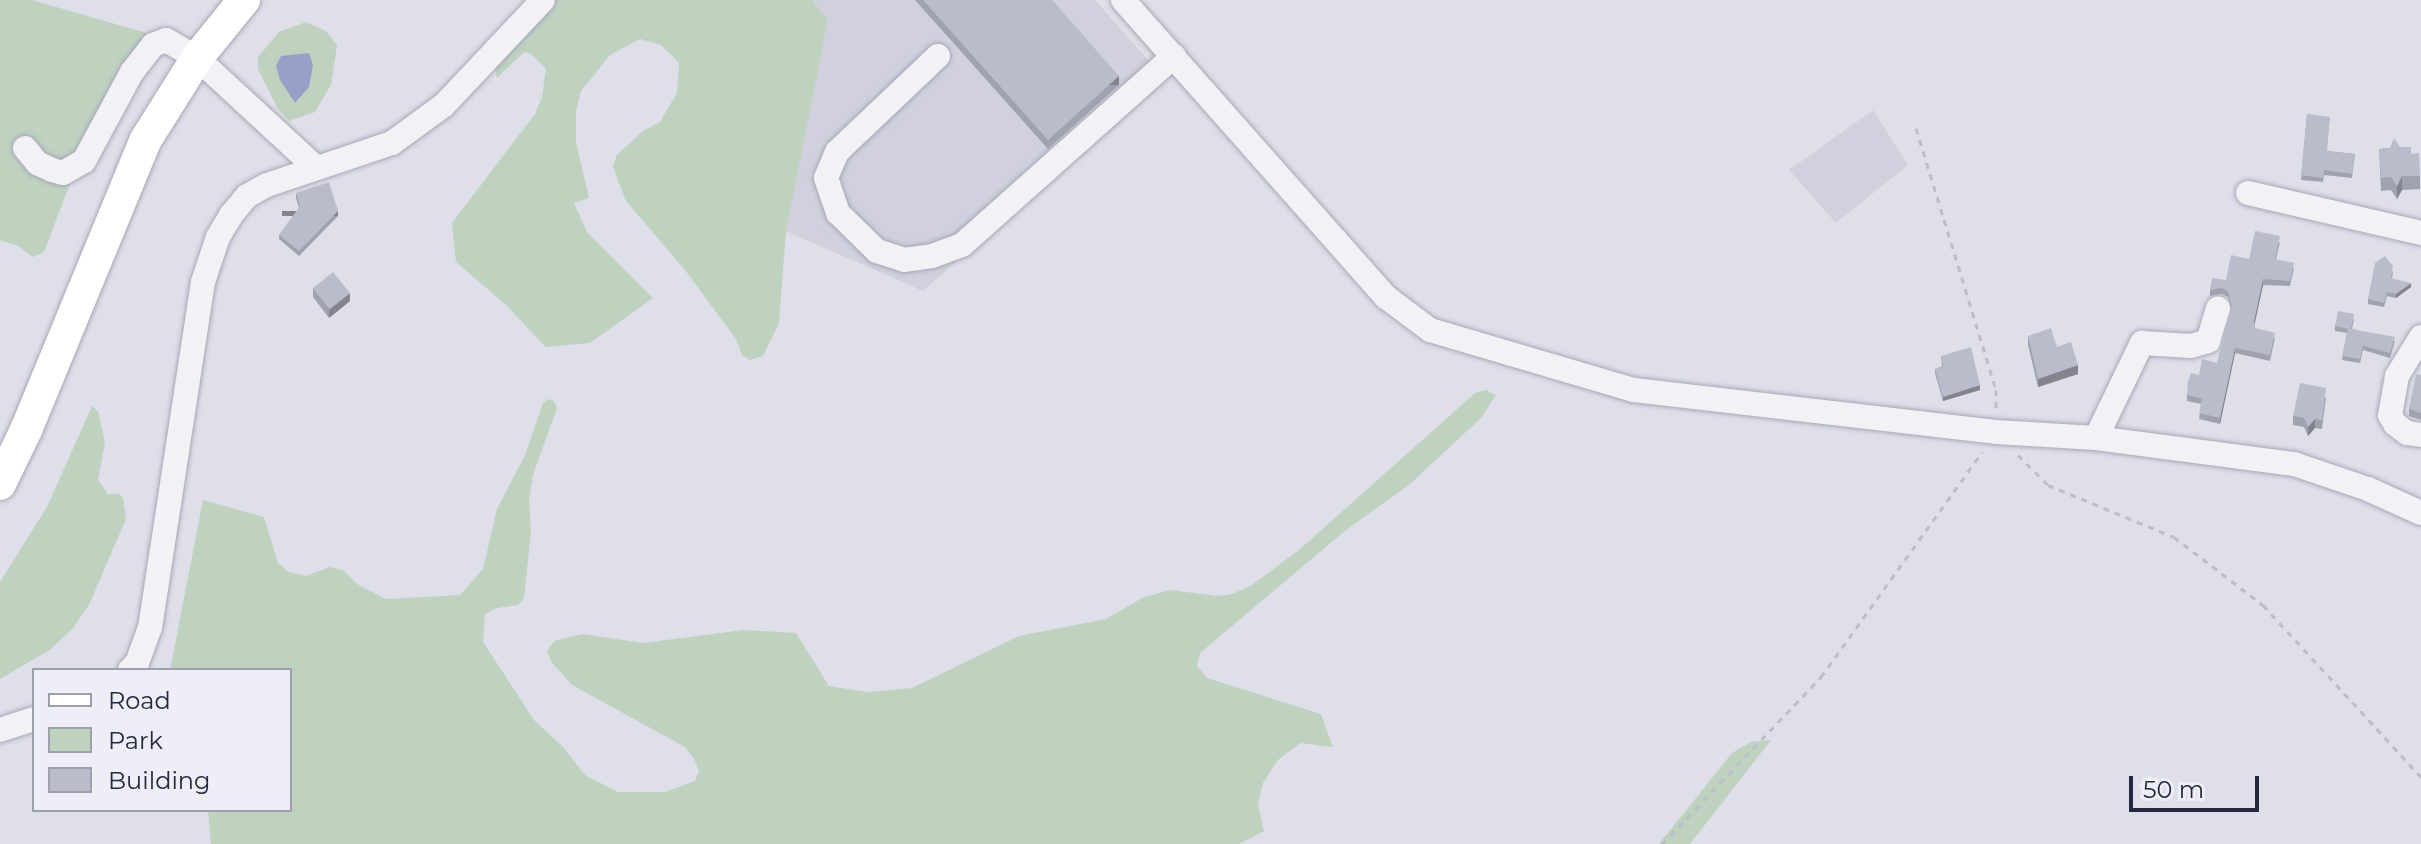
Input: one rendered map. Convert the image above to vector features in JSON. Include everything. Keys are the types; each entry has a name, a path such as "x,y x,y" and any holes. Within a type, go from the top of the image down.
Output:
{"main road":[{"path":"0,484 26,430 121,192 145,141 197,58 244,0"}],"street":[{"path":"132,668 137,663 150,628 203,282 218,237 247,196 267,185 392,143 444,105 543,0"},
{"path":"1123,0 1386,297 1430,330 1634,390 1996,432 2096,438 2294,464 2368,489 2421,513"},
{"path":"25,148 37,163 63,173 84,161 132,72 153,45 173,42 197,58 316,168"},
{"path":"938,56 837,152 826,178 838,213 877,251 904,260 932,256 962,245 1174,56"},
{"path":"2248,193 2334,216 2421,233"},
{"path":"2096,438 2142,343 2191,346 2208,341 2218,308"},
{"path":"2421,337 2397,376 2390,415 2395,424 2407,433 2421,435"},
{"path":"0,730 32,720"}],"path":[{"path":"1662,844 1821,677 1996,432 1996,390 1916,128"},
{"path":"1996,432 2048,485 2174,537 2263,605 2421,777"}],"shaded area":[{"path":"812,0 1095,0 1165,79 923,291 786,231 828,20"},
{"path":"1873,110 1908,165 1836,223 1789,170"}],"green space":[{"path":"0,0 32,0 150,34 97,113 44,252 33,257 18,246 0,240"},
{"path":"546,0 812,0 828,20 786,231 779,323 763,356 750,360 742,355 736,339 685,270 626,201 613,166 617,155 643,131 660,122 677,93 679,63 661,45 640,39 610,55 581,91 576,111 576,142 589,198 574,203 587,232 653,298 590,343 546,347 505,304 456,262 452,223 535,114 542,97 546,69 531,54 524,52 497,78 491,52"},
{"path":"306,22 326,31 337,45 331,85 315,112 289,121 278,109 258,69 258,57 279,32"},
{"path":"1486,390 1496,395 1481,418 1410,484 1346,530 1200,653 1197,666 1207,678 1321,714 1333,747 1300,743 1278,760 1263,783 1258,804 1264,831 1239,844 211,844 208,812 292,812 292,668 170,668 203,500 264,517 278,563 289,572 306,576 330,567 343,570 357,584 386,599 460,595 483,569 497,509 525,455 543,403 549,399 554,401 557,408 533,475 529,501 531,532 524,598 518,605 497,608 485,614 483,642 534,720 564,748 585,775 618,792 665,792 695,781 699,771 694,759 685,747 572,685 552,663 547,651 554,641 582,634 643,643 743,630 796,633 829,686 867,692 912,688 1019,636 1106,619 1142,598 1170,590 1218,596 1232,594 1252,585 1299,550 1475,393"},
{"path":"92,406 98,411 105,443 98,480 108,494 119,494 123,498 126,519 89,605 73,628 51,649 0,679 0,582 47,507"},
{"path":"1771,740 1690,844 1659,844 1732,753 1751,742"}],"water":[{"path":"309,53 313,65 309,87 295,103 280,80 276,66 281,56"}],"building":[{"path":"923,0 1052,0 1119,76 1048,140"},
{"path":"2307,114 2330,117 2327,151 2355,154 2352,174 2324,170 2323,178 2301,175"},
{"path":"2394,138 2400,147 2411,147 2411,154 2419,153 2420,176 2402,176 2397,186 2391,177 2381,178 2379,149 2390,148"},
{"path":"329,182 338,211 299,251 279,235 300,206 296,193"},
{"path":"2255,231 2280,236 2275,259 2294,263 2290,281 2263,279 2254,321 2255,328 2275,333 2270,355 2235,348 2220,418 2199,413 2202,399 2187,395 2188,381 2191,373 2199,375 2202,359 2217,363 2232,307 2228,292 2222,288 2210,290 2212,278 2226,280 2231,255 2249,259"},
{"path":"2385,256 2393,266 2391,278 2411,283 2396,294 2387,292 2384,303 2368,299 2375,263"},
{"path":"333,272 350,293 330,309 313,288"},
{"path":"2338,311 2354,314 2351,329 2395,337 2390,353 2363,346 2360,359 2342,356 2348,329 2335,326"},
{"path":"2051,328 2057,347 2071,342 2078,365 2038,379 2028,336"},
{"path":"1971,347 1980,385 1943,397 1935,369 1943,366 1941,356"},
{"path":"2416,374 2421,375 2421,413 2409,409"},
{"path":"2300,383 2326,388 2322,420 2315,419 2308,427 2304,418 2293,416"}]}
